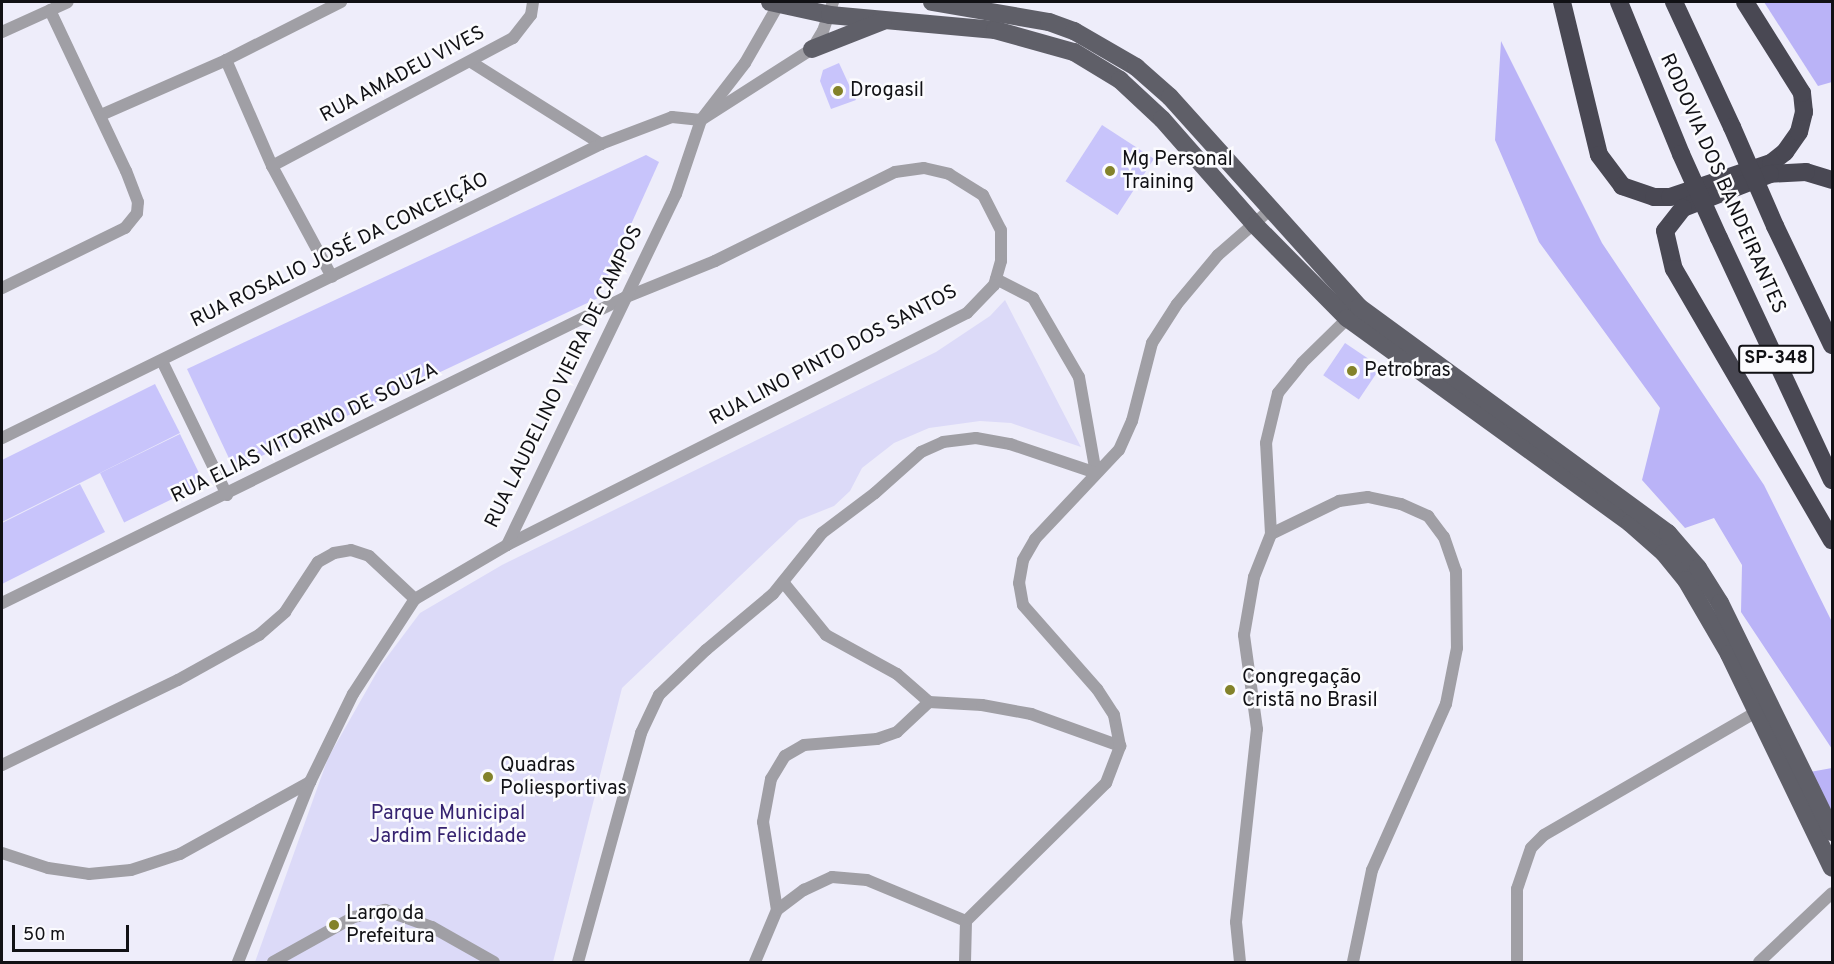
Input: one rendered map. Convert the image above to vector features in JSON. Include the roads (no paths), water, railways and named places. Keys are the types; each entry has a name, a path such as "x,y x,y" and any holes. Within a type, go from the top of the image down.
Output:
{"highway":[{"path":"1562,2 1599,155 1622,186 1654,197 1670,197 1771,163 1785,152 1799,132 1804,112 1802,93 1744,2"},
{"name":"RODOVIA DOS BANDEIRANTES","path":"1619,2 1681,154 1833,480"},
{"name":"RODOVIA DOS BANDEIRANTES","path":"1674,2 1775,226 1833,345"},
{"path":"1833,180 1806,172 1770,174 1683,208 1665,231 1674,269 1833,540"}],"main road":[{"path":"776,2 831,8 890,19 995,30 1074,52 1120,80 1162,119 1255,225 1353,313 1668,533 1698,568 1720,603 1762,709 1833,867"},
{"path":"933,2 1049,22 1074,31 1136,67 1170,97 1271,209 1353,313"},
{"path":"812,49 890,19"},
{"path":"1762,709 1833,832"}],"street":[{"path":"2,32 68,2"},
{"path":"101,115 226,60 341,2"},
{"name":"RUA AMADEU VIVES","path":"272,165 513,38 528,21 533,2"},
{"path":"701,120 745,63 776,2"},
{"path":"701,120 812,49 831,8"},
{"path":"3,285 125,228 137,213 138,202 101,115 50,10"},
{"path":"226,60 272,165 332,277"},
{"path":"471,62 601,144"},
{"name":"RUA ROSALIO JOSÉ DA CONCEIÇÃO","path":"2,438 601,144 672,117 701,120"},
{"name":"RUA LAUDELINO VIEIRA DE CAMPOS","path":"238,963 310,782 353,694 415,598 507,545 676,194 701,120"},
{"name":"RUA LINO PINTO DOS SANTOS","path":"507,545 967,314 996,279 1001,261 1001,230 983,195 949,174 924,168 895,172 715,261 624,298"},
{"path":"965,963 966,921 1106,783 1120,747 1114,715 1097,689 1023,604 1019,582 1023,560 1035,539 1119,450 1132,421 1152,343 1177,304 1218,255 1271,209"},
{"path":"996,279 1033,298 1079,377 1096,472"},
{"name":"RUA ELIAS VITORINO DE SOUZA","path":"2,603 227,495 624,298"},
{"path":"1240,963 1236,922 1257,729 1244,635 1254,576 1271,534 1266,443 1278,393 1353,313"},
{"path":"162,361 227,495"},
{"path":"578,963 641,733 659,695 706,650 749,618 783,582 822,533 875,493 921,452 943,442 976,438 1010,444 1096,472"},
{"path":"1271,534 1339,501 1368,497 1401,504 1428,516 1444,537 1456,571 1457,648 1446,704 1372,870 1353,963"},
{"path":"2,765 178,680 259,635 285,612 318,562 334,553 351,550 369,556 415,598"},
{"path":"783,582 826,635 897,674 929,702 982,705 1031,714 1120,747"},
{"path":"777,910 763,822 771,779 785,756 804,745 877,739 897,732 929,702"},
{"path":"1517,963 1517,889 1531,848 1544,836 1762,709"},
{"path":"2,853 48,868 89,874 131,870 180,854 310,782"},
{"path":"755,963 777,910 804,890 832,877 850,876 966,921"},
{"path":"1759,963 1833,893"},
{"path":"273,963 354,917 386,910 432,927 494,963"}],"place":[{"name":"Drogasil","path":"838,91"},
{"name":"Mg Personal Training","path":"1110,171"},
{"name":"Petrobras","path":"1352,371"},
{"name":"Congregação Cristã no Brasil","path":"1230,690"},
{"name":"Quadras Poliesportivas","path":"488,777"},
{"name":"Largo da Prefeitura","path":"334,925"}],"park label":[{"name":"Parque Municipal Jardim Felicidade","path":"448,826"}]}
